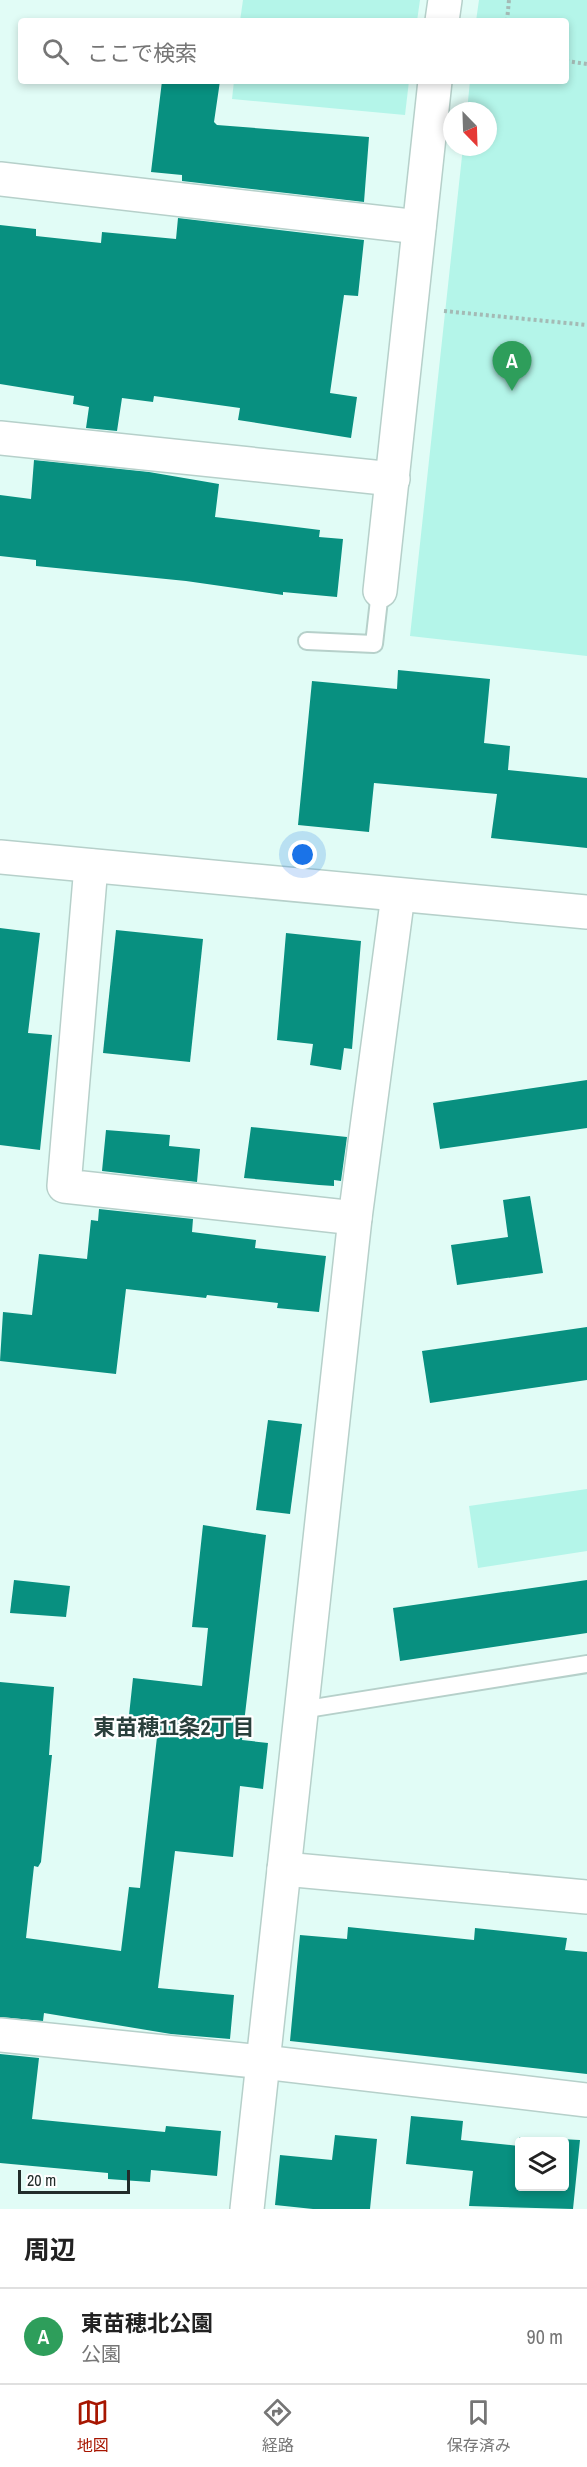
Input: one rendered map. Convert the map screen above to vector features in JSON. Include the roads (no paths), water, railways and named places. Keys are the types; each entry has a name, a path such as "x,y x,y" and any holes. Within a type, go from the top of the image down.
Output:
{"street":[{"path":"442,18 445,0"},
{"path":"380,591 435,84"},
{"path":"0,179 419,227"},
{"path":"0,438 393,479"},
{"path":"0,857 587,912"},
{"path":"91,866 64,1186 355,1218"},
{"path":"247,2209 355,1218 398,895"},
{"path":"284,1869 587,1897"},
{"path":"0,2035 263,2062 587,2100"}],"lane":[{"path":"308,641 374,644 380,591"},
{"path":"301,1710 587,1664"}],"place":[{"name":"東苗穂北公園","path":"512,391"}],"district":[{"name":"東苗穂11条2丁目","path":"174,1727"}]}
